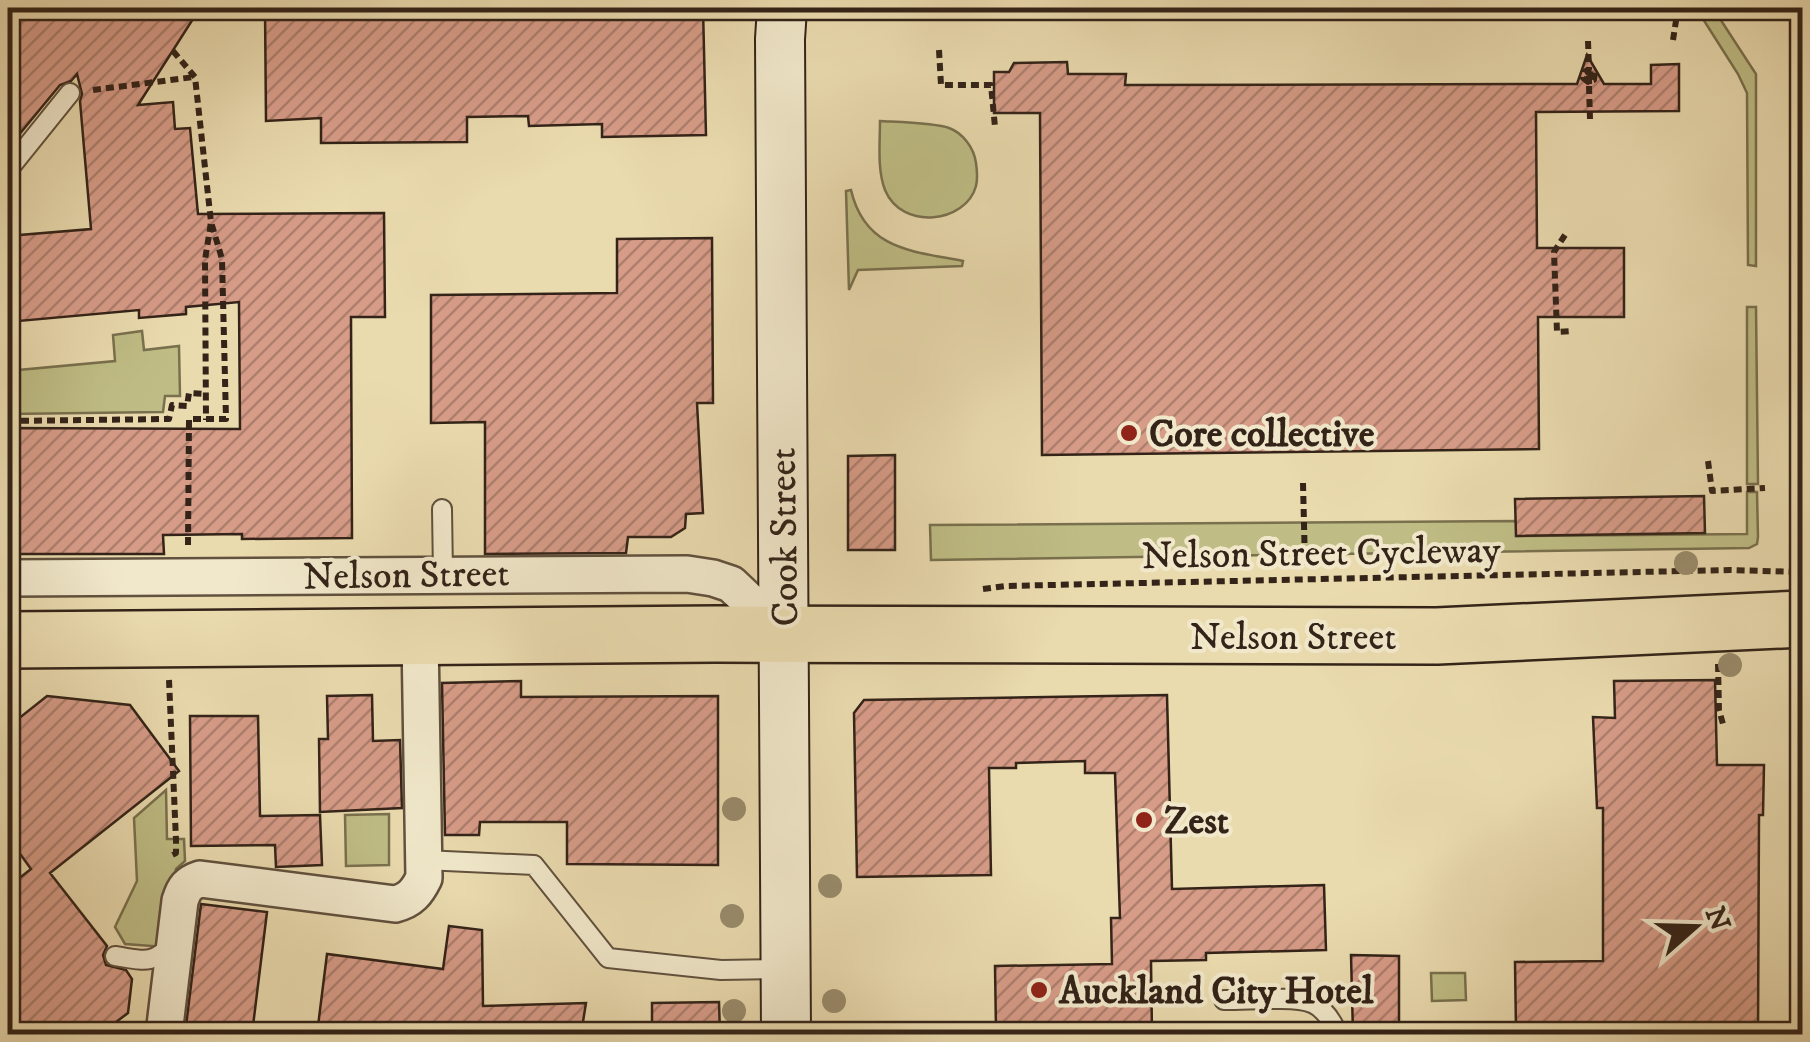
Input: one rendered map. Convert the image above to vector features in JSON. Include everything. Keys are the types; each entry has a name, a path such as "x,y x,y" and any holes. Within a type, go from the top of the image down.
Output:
{"main road":[{"name":"Cook Street","path":"779,18 786,1034"},
{"name":"Nelson Street","path":"8,640 784,634 1437,636 1802,619"}],"street":[{"name":"Nelson Street","path":"8,578 687,574 731,584 784,634"},
{"path":"164,1034 183,890 190,882 200,879 396,904 412,896 419,887 424,878 420,636"}],"lane":[{"path":"8,170 70,93"},
{"path":"442,509 444,574"},
{"path":"424,860 534,865 608,958 721,970 786,969"},
{"path":"115,956 150,961 175,940"},
{"path":"1224,1000 1300,998 1329,1015 1338,1034"}],"path":[{"path":"1673,40 1678,8"},
{"path":"1588,41 1588,69 1583,78 1588,82 1594,80 1594,72 1588,76 1589,86 1590,119"},
{"path":"939,50 941,85 991,85 995,126"},
{"path":"173,51 196,76 212,222 222,259 226,419 189,419 188,576"},
{"path":"91,90 196,76"},
{"path":"206,420 205,260 212,222"},
{"path":"1565,234 1554,252 1556,332 1572,331"},
{"path":"8,421 169,419 172,405 187,406 189,393 205,394"},
{"path":"1708,460 1712,491 1765,488"},
{"path":"1303,483 1305,565"},
{"name":"Nelson Street Cycleway","path":"971,591 1006,586 1802,572"},
{"path":"1718,674 1723,724"},
{"path":"169,679 176,840"}],"shaded area":[{"path":"1696,8 1713,8 1756,74 1756,266 1748,265 1747,93"},
{"path":"880,121 935,125 959,133 975,157 977,183 970,198 960,208 933,217 919,217 893,203 881,174"},
{"path":"851,190 867,225 879,236 909,250 963,261 962,266 858,270 849,290 846,191"},
{"path":"1747,307 1756,307 1758,484 1747,484"},
{"path":"142,331 144,350 179,346 180,396 165,396 163,412 8,414 8,371 115,361 113,335"},
{"path":"1747,492 1757,492 1757,544 1749,548 931,560 930,525 1516,521 1517,536 1747,534"},
{"path":"166,790 167,839 184,839 185,861 176,869 165,947 125,944 115,927 137,881 134,818"},
{"path":"389,814 389,865 346,866 345,815"},
{"path":"1431,973 1465,973 1466,1000 1432,1001"}],"building":[{"path":"8,8 200,8 138,105 173,102 175,129 190,128 198,214 384,213 385,317 351,317 352,538 163,535 164,554 8,554 8,428 240,429 239,302 186,307 186,314 139,318 139,310 8,322 8,236 91,229 82,94 77,74 60,85 8,148"},
{"path":"265,8 703,8 706,135 602,137 602,124 529,126 528,116 467,117 467,142 321,143 321,118 266,121"},
{"path":"1587,55 1604,84 1651,84 1651,65 1679,64 1679,111 1536,112 1537,248 1624,248 1624,317 1538,317 1539,449 1042,455 1040,113 994,113 994,72 1009,72 1014,63 1067,62 1068,74 1126,74 1125,85 1577,84"},
{"path":"712,238 713,403 697,403 703,513 686,514 685,528 671,537 628,537 626,553 485,554 485,422 431,423 431,295 617,293 617,239"},
{"path":"895,455 895,550 848,550 848,456"},
{"path":"1704,496 1705,533 1516,536 1515,499"},
{"path":"1715,680 1717,765 1764,765 1763,815 1759,815 1758,1034 1634,1034 1634,1028 1516,1030 1515,962 1603,961 1603,808 1597,808 1593,717 1615,718 1614,681"},
{"path":"521,681 521,697 718,696 718,865 567,864 567,822 480,822 479,835 445,835 442,683"},
{"path":"372,695 373,741 400,740 402,808 320,812 319,739 328,739 327,696"},
{"path":"1167,695 1172,889 1324,885 1326,950 1206,953 1206,960 1151,961 1152,1034 996,1031 995,966 1112,964 1111,918 1120,918 1115,773 1085,773 1085,761 1016,763 1016,768 989,768 991,875 857,877 854,713 864,700"},
{"path":"47,696 130,705 179,771 50,873 107,946 103,955 106,965 126,970 132,979 128,1013 100,1034 8,1034 8,887 31,869 8,837 8,727"},
{"path":"190,716 258,716 260,816 320,815 322,865 276,867 275,845 191,846"},
{"path":"201,904 267,912 252,1034 185,1034"},
{"path":"449,926 482,930 483,1006 586,1003 581,1034 317,1034 327,954 443,969"},
{"path":"1351,955 1399,956 1399,1034 1353,1034"},
{"path":"719,1002 720,1034 652,1034 652,1003"}],"place":[{"name":"Core collective","path":"1129,433"},
{"name":"Zest","path":"1144,820"},
{"name":"Auckland City Hotel","path":"1039,990"}]}
